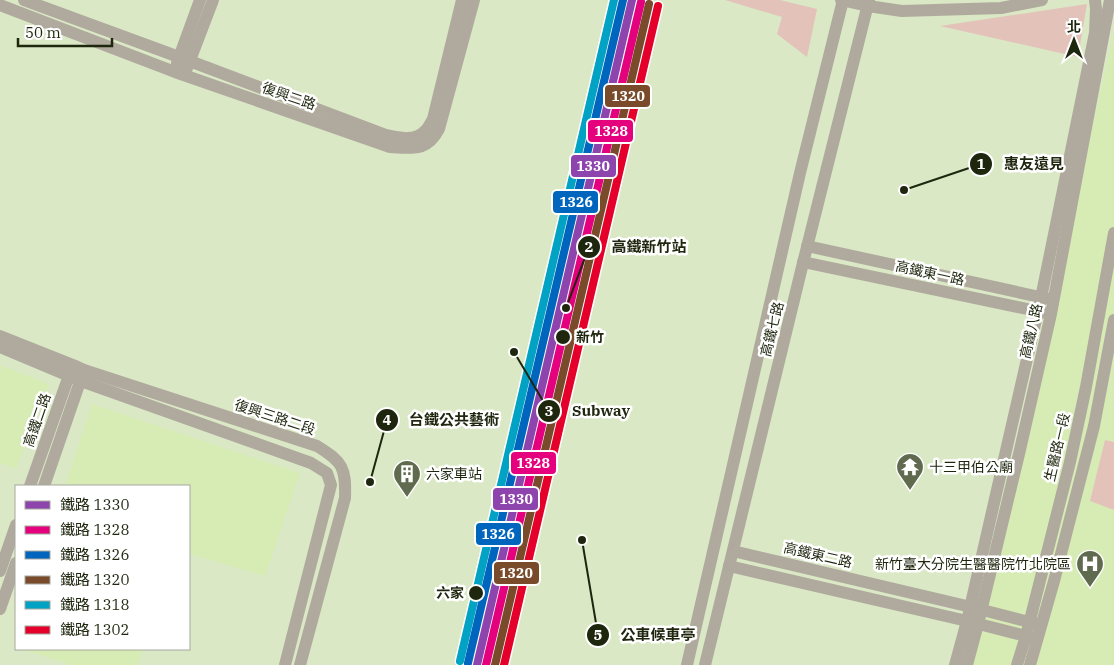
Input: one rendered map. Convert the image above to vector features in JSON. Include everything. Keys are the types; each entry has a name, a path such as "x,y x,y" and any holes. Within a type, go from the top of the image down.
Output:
{"street":[{"name":"復興二路","path":"24,0 386,135 402,139 415,138 426,131 432,119 462,0"},
{"path":"180,74 200,0"},
{"path":"184,59 213,0"},
{"name":"復興二路","path":"0,5 180,74 390,147 418,148 434,138 439,129 474,0"},
{"path":"843,0 868,3 902,11 1002,8 1042,0"},
{"name":"高鐵七路","path":"687,665 800,173 843,0"},
{"name":"高鐵八路","path":"976,608 1019,454 1051,314 1047,299 1094,33 1095,0"},
{"name":"高鐵八路","path":"967,665 976,608 1038,311 1047,299 1110,0"},
{"name":"高鐵七路","path":"705,665 868,3"},
{"name":"生醫路一段","path":"1030,665 1032,638 1086,387 1114,233"},
{"name":"高鐵東一路","path":"807,246 1047,299"},
{"name":"高鐵東一路","path":"804,262 1051,314"},
{"path":"1097,326 1113,325"},
{"name":"生醫路一段","path":"1035,623 1054,581 1094,426 1113,325"},
{"name":"復興三路二段","path":"0,336 77,373 311,463 327,473 331,485 285,665"},
{"name":"復興三路二段","path":"0,348 317,446 331,454 339,462 346,478 346,498 300,665"},
{"name":"高鐵二路","path":"30,485 77,373"},
{"name":"高鐵二路","path":"44,485 77,373"},
{"path":"0,571 15,528"},
{"name":"高鐵東二路","path":"733,550 1035,623"},
{"path":"0,609 15,566"},
{"path":"730,566 1032,638"},
{"name":"高鐵八路","path":"955,665 973,623"},
{"name":"生醫路一段","path":"1017,665 1032,638"}],"shaded area":[{"path":"725,0 780,0 817,9 807,57 777,34 782,17"},
{"path":"1087,4 1078,57 940,26"},
{"path":"1114,32 1114,665 971,665"},
{"path":"0,365 49,384 16,469 0,463"},
{"path":"92,404 300,473 265,576 190,554 190,485 65,485"},
{"path":"1105,440 1114,442 1114,510 1090,501"},
{"path":"24,650 143,650 137,665 72,665"}],"rail line":[{"name":"1318","path":"460,661 614,0"},
{"name":"1326","path":"468,663 623,0"},
{"name":"1330","path":"477,665 632,0"},
{"name":"1328","path":"486,665 641,2"},
{"name":"1320","path":"495,665 649,4"},
{"name":"1302","path":"504,665 658,6"}],"place":[{"name":"惠友遠見","path":"904,190"},
{"name":"高鐵新竹站","path":"566,308"},
{"name":"新竹","path":"563,337"},
{"name":"Subway","path":"514,352"},
{"name":"台鐵公共藝術","path":"370,482"},
{"name":"十三甲伯公廟","path":"910,491"},
{"name":"六家車站","path":"407,498"},
{"name":"公車候車亭","path":"582,540"},
{"name":"新竹臺大分院生醫醫院竹北院區","path":"1090,588"},
{"name":"六家","path":"476,593"}]}
